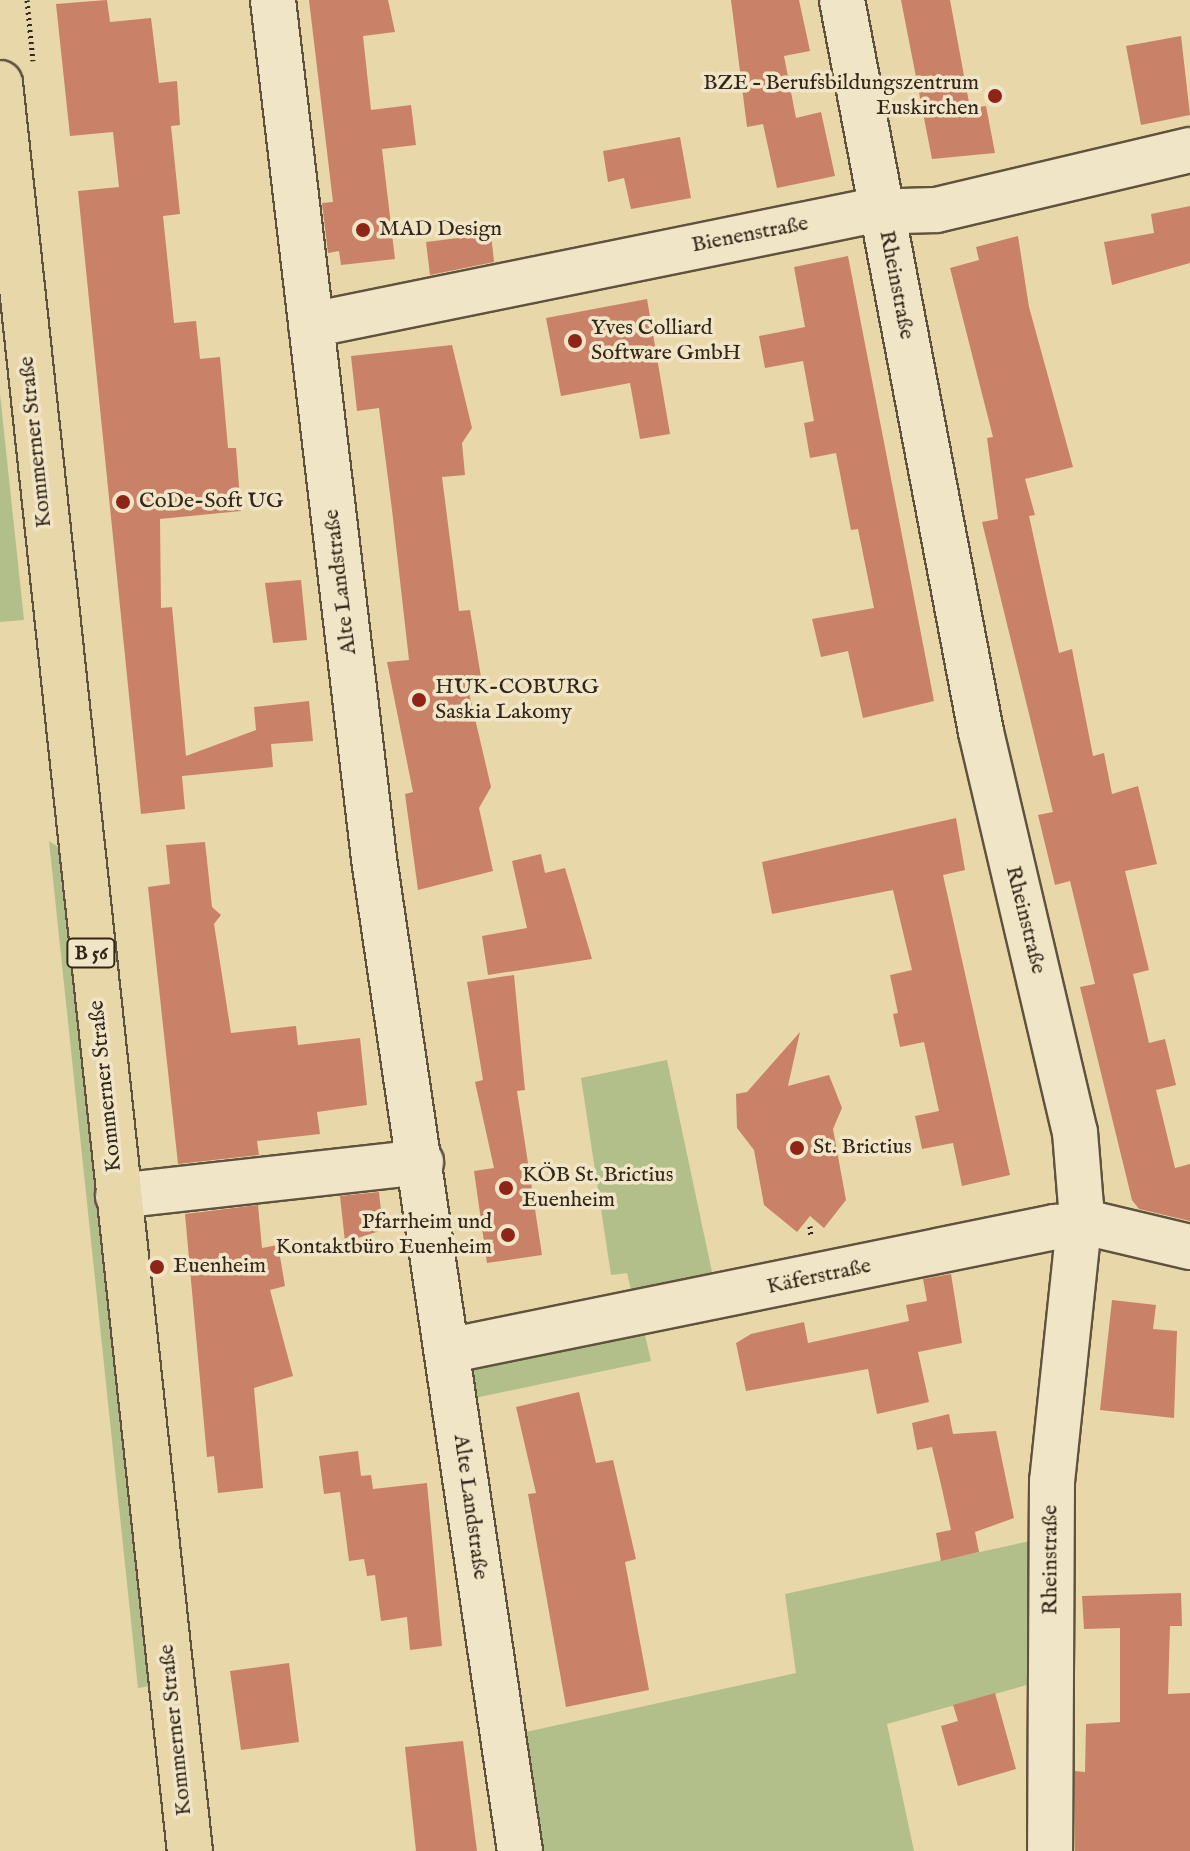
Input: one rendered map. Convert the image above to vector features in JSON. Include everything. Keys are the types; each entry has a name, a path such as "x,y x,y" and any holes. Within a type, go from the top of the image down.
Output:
{"main road":[{"name":"Kommerner Straße","path":"0,83 190,1851"}],"street":[{"name":"Alte Landstraße","path":"273,0 374,859 520,1851"},
{"name":"Rheinstraße","path":"842,0 981,732 1069,1094 1079,1224 1052,1481 1050,1851"},
{"name":"Bienenstraße","path":"311,325 883,212 936,210 1190,150"},
{"path":"118,1196 421,1162"},
{"name":"Käferstraße","path":"447,1351 1079,1224 1190,1247"}],"green space":[{"path":"0,394 24,620 0,622"},
{"path":"49,841 63,850 150,1686 138,1688"},
{"path":"667,1060 715,1286 634,1302 627,1273 611,1275 581,1078"},
{"path":"643,1326 651,1361 470,1399 468,1367"},
{"path":"1035,1540 1034,1683 887,1724 914,1851 532,1851 521,1733 796,1673 785,1594"}],"building":[{"path":"107,0 110,22 151,18 159,83 177,81 180,125 171,126 180,214 163,216 174,323 196,321 200,359 220,357 228,448 236,448 241,511 160,519 161,608 172,607 186,756 256,730 254,707 309,701 313,741 271,744 273,767 182,776 185,809 141,814 78,191 119,187 113,132 70,136 56,4"},
{"path":"309,0 388,0 395,32 363,36 371,110 411,105 416,145 382,149 395,259 341,265 339,251 328,253 322,203 333,202"},
{"path":"731,0 799,0 810,51 784,56 796,118 821,112 835,176 777,188 763,124 747,127"},
{"path":"901,0 950,0 970,108 986,106 995,153 932,159"},
{"path":"1181,36 1190,115 1141,125 1126,46"},
{"path":"680,137 691,198 631,209 624,178 608,182 603,151"},
{"path":"1190,206 1190,263 1112,285 1104,242 1154,233 1151,214"},
{"path":"491,234 494,262 430,275 426,242"},
{"path":"1018,236 1029,307 1073,467 1025,479 1035,515 1029,516 1059,653 1072,649 1093,756 1104,753 1112,794 1138,786 1157,864 1125,871 1149,970 1133,974 1149,1043 1165,1039 1176,1085 1156,1090 1175,1168 1190,1164 1190,1221 1139,1209 1132,1200 1080,987 1095,984 1070,881 1055,885 1038,815 1053,812 982,522 998,519 987,438 993,437 950,268 979,260 976,247"},
{"path":"848,256 934,701 863,718 848,651 821,657 812,619 874,608 858,529 851,530 836,453 810,458 804,423 814,421 803,361 765,368 759,336 805,327 794,267"},
{"path":"647,299 670,434 640,439 630,383 561,396 546,318"},
{"path":"452,345 472,428 462,443 465,475 442,477 459,611 470,610 481,677 466,680 491,787 479,808 493,871 418,890 405,794 413,792 387,662 409,660 392,510 379,408 357,411 351,356"},
{"path":"301,580 307,640 273,643 265,583"},
{"path":"956,818 965,870 943,875 1010,1175 962,1186 953,1143 922,1149 915,1116 939,1111 924,1042 900,1047 893,1014 898,1013 890,975 912,970 893,890 772,914 762,862"},
{"path":"205,842 212,907 221,915 214,924 231,1033 296,1026 298,1045 360,1038 367,1105 317,1112 320,1134 257,1141 259,1155 178,1164 148,887 170,884 166,845"},
{"path":"541,854 545,873 565,868 592,959 488,975 482,936 527,928 512,861"},
{"path":"514,975 525,1090 517,1091 542,1255 487,1263 474,1171 494,1168 475,1082 483,1080 467,982"},
{"name":"St. Brictius","path":"800,1032 788,1086 829,1075 842,1108 833,1129 846,1200 824,1228 810,1216 797,1232 764,1205 754,1150 737,1128 736,1094 747,1092"},
{"path":"379,1192 383,1230 345,1242 340,1196"},
{"path":"258,1205 262,1248 278,1245 285,1286 270,1290 293,1376 254,1388 263,1488 218,1493 214,1456 207,1457 185,1214"},
{"path":"951,1274 962,1343 918,1352 929,1402 877,1414 868,1369 746,1391 736,1343 751,1334 804,1322 808,1343 909,1321 906,1305 927,1301 923,1279"},
{"path":"1112,1300 1156,1305 1153,1329 1177,1331 1174,1418 1100,1410"},
{"path":"579,1392 596,1463 613,1460 636,1559 625,1562 649,1690 566,1707 528,1494 536,1493 516,1407"},
{"path":"949,1414 953,1434 996,1431 1014,1518 975,1532 979,1552 941,1561 936,1533 951,1530 932,1447 917,1450 912,1423"},
{"path":"358,1451 361,1476 371,1475 373,1489 427,1483 442,1646 410,1650 407,1617 381,1621 375,1575 367,1576 364,1559 349,1561 340,1492 324,1494 319,1456"},
{"path":"1181,1593 1182,1626 1170,1626 1168,1694 1190,1693 1190,1851 1075,1851 1075,1771 1085,1772 1086,1724 1120,1722 1120,1628 1084,1629 1082,1596"},
{"path":"289,1663 299,1742 241,1750 230,1671"},
{"path":"995,1693 1016,1769 958,1786 941,1726 958,1721 953,1705"},
{"path":"463,1741 477,1851 416,1851 405,1747"}],"place":[{"name":"BZE – Berufsbildungszentrum Euskirchen","path":"995,96"},
{"name":"MAD Design","path":"363,230"},
{"name":"Yves Colliard Software GmbH","path":"575,341"},
{"name":"CoDe-Soft UG","path":"123,502"},
{"name":"HUK-COBURG Saskia Lakomy","path":"419,700"},
{"name":"St. Brictius","path":"797,1148"},
{"name":"KÖB St. Brictius Euenheim","path":"506,1188"},
{"name":"Pfarrheim und Kontaktbüro Euenheim","path":"508,1235"},
{"name":"Euenheim","path":"157,1267"}]}
